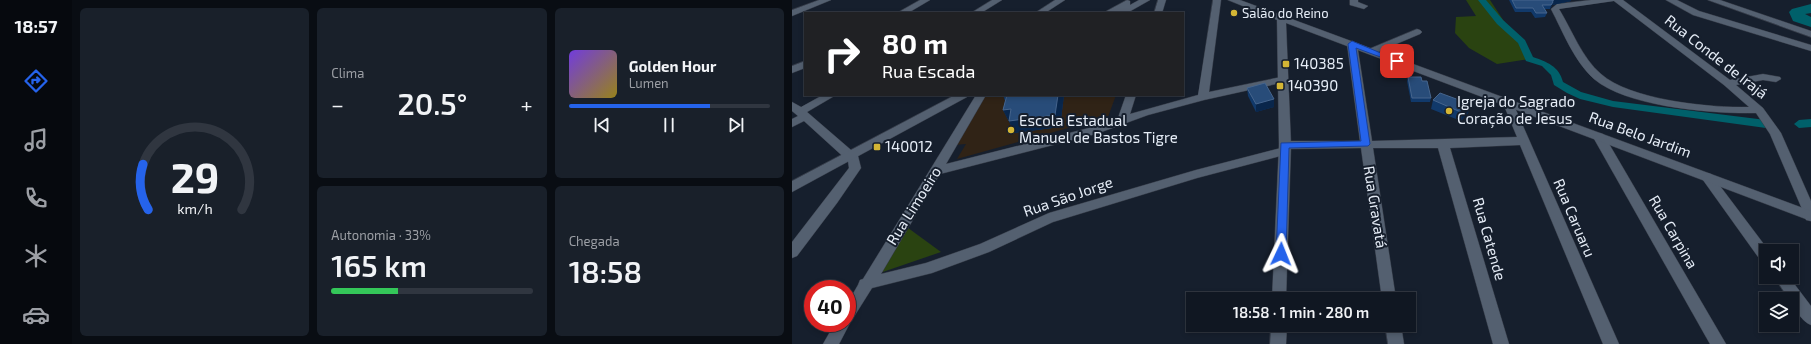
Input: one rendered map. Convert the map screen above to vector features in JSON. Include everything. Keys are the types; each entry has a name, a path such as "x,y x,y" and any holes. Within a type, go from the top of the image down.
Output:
{"street":[{"path":"792,13 827,0"},
{"path":"904,12 926,0"},
{"path":"977,12 998,0"},
{"path":"1041,12 1061,0"},
{"path":"1109,12 1133,0"},
{"path":"1122,12 1146,0"},
{"path":"1158,12 1162,0"},
{"path":"1203,97 1217,0"},
{"name":"Rua Belo Jardim","path":"1232,0 1811,216"},
{"path":"1354,0 1353,3 1364,6"},
{"path":"1611,0 1557,7 1556,9 1578,50 1592,70 1605,83 1625,92 1646,98 1709,109 1759,110"},
{"name":"Rua Conde de Irajá","path":"1618,0 1728,83 1759,110 1775,133 1811,216"},
{"path":"1670,0 1696,13 1811,48"},
{"path":"1711,0 1811,34"},
{"path":"1280,292 1284,148 1281,80 1281,18"},
{"path":"1372,51 1416,32"},
{"name":"Rua Gravatá","path":"1352,44 1365,144 1388,292"},
{"path":"792,70 804,64"},
{"path":"1728,83 1763,77 1776,79"},
{"path":"936,171 1084,133 1203,97 1281,80"},
{"path":"792,123 799,111 829,96"},
{"path":"792,187 847,153 947,96"},
{"path":"792,177 847,153 961,96"},
{"name":"Rua Limoeiro","path":"856,301 936,171 979,96"},
{"path":"1123,120 1131,96"},
{"name":"Rua Caruaru","path":"1508,103 1611,344"},
{"path":"792,252 833,200 855,168 855,162 847,153 799,111"},
{"name":"Rua Carpina","path":"1599,137 1718,344"},
{"name":"Rua São Jorge","path":"866,284 927,269 984,248 1034,223 1055,216 1284,148 1365,144 1444,144 1523,141"},
{"name":"Rua Catende","path":"1444,144 1501,344"},
{"path":"1707,177 1759,248"},
{"path":"1786,284 1811,318"},
{"path":"831,344 838,332"},
{"path":"1278,344 1279,332"},
{"path":"1394,332 1396,344"}],"shaded area":[{"name":"Escola Estadual Manuel de Bastos Tigre","path":"981,96 1116,96 1108,117 957,159 966,144 953,145"}],"green space":[{"path":"1466,0 1490,0 1529,59 1497,64 1469,48 1455,33 1456,17 1476,16"},
{"path":"904,225 941,252 871,276"}],"building":[{"path":"1512,0 1552,0 1553,2 1551,5 1542,5 1547,13 1536,13 1533,8 1516,8"},
{"path":"1408,77 1421,77 1422,81 1427,81 1431,98 1412,98"},
{"path":"1265,83 1274,99 1256,104 1247,88"},
{"path":"1440,93 1470,104 1463,113 1433,100"},
{"path":"1007,96 1058,96 1055,115 1009,121 1011,109 1003,110"}],"waterway":[{"path":"1482,0 1500,22 1522,42 1529,59 1545,64 1556,74 1558,83 1577,94 1613,104 1766,124"},
{"path":"1811,8 1797,12 1798,18 1811,22"},
{"path":"1799,124 1811,123"}],"place":[{"name":"Salão do Reino","path":"1234,13"},
{"name":"140385","path":"1286,64"},
{"name":"140390","path":"1280,86"},
{"name":"Igreja do Sagrado Coração de Jesus","path":"1449,111"},
{"name":"Escola Estadual Manuel de Bastos Tigre","path":"1011,130"},
{"name":"140012","path":"877,147"}],"route":[{"path":"1281,254 1284,145 1365,144 1352,44 1397,61"}]}
